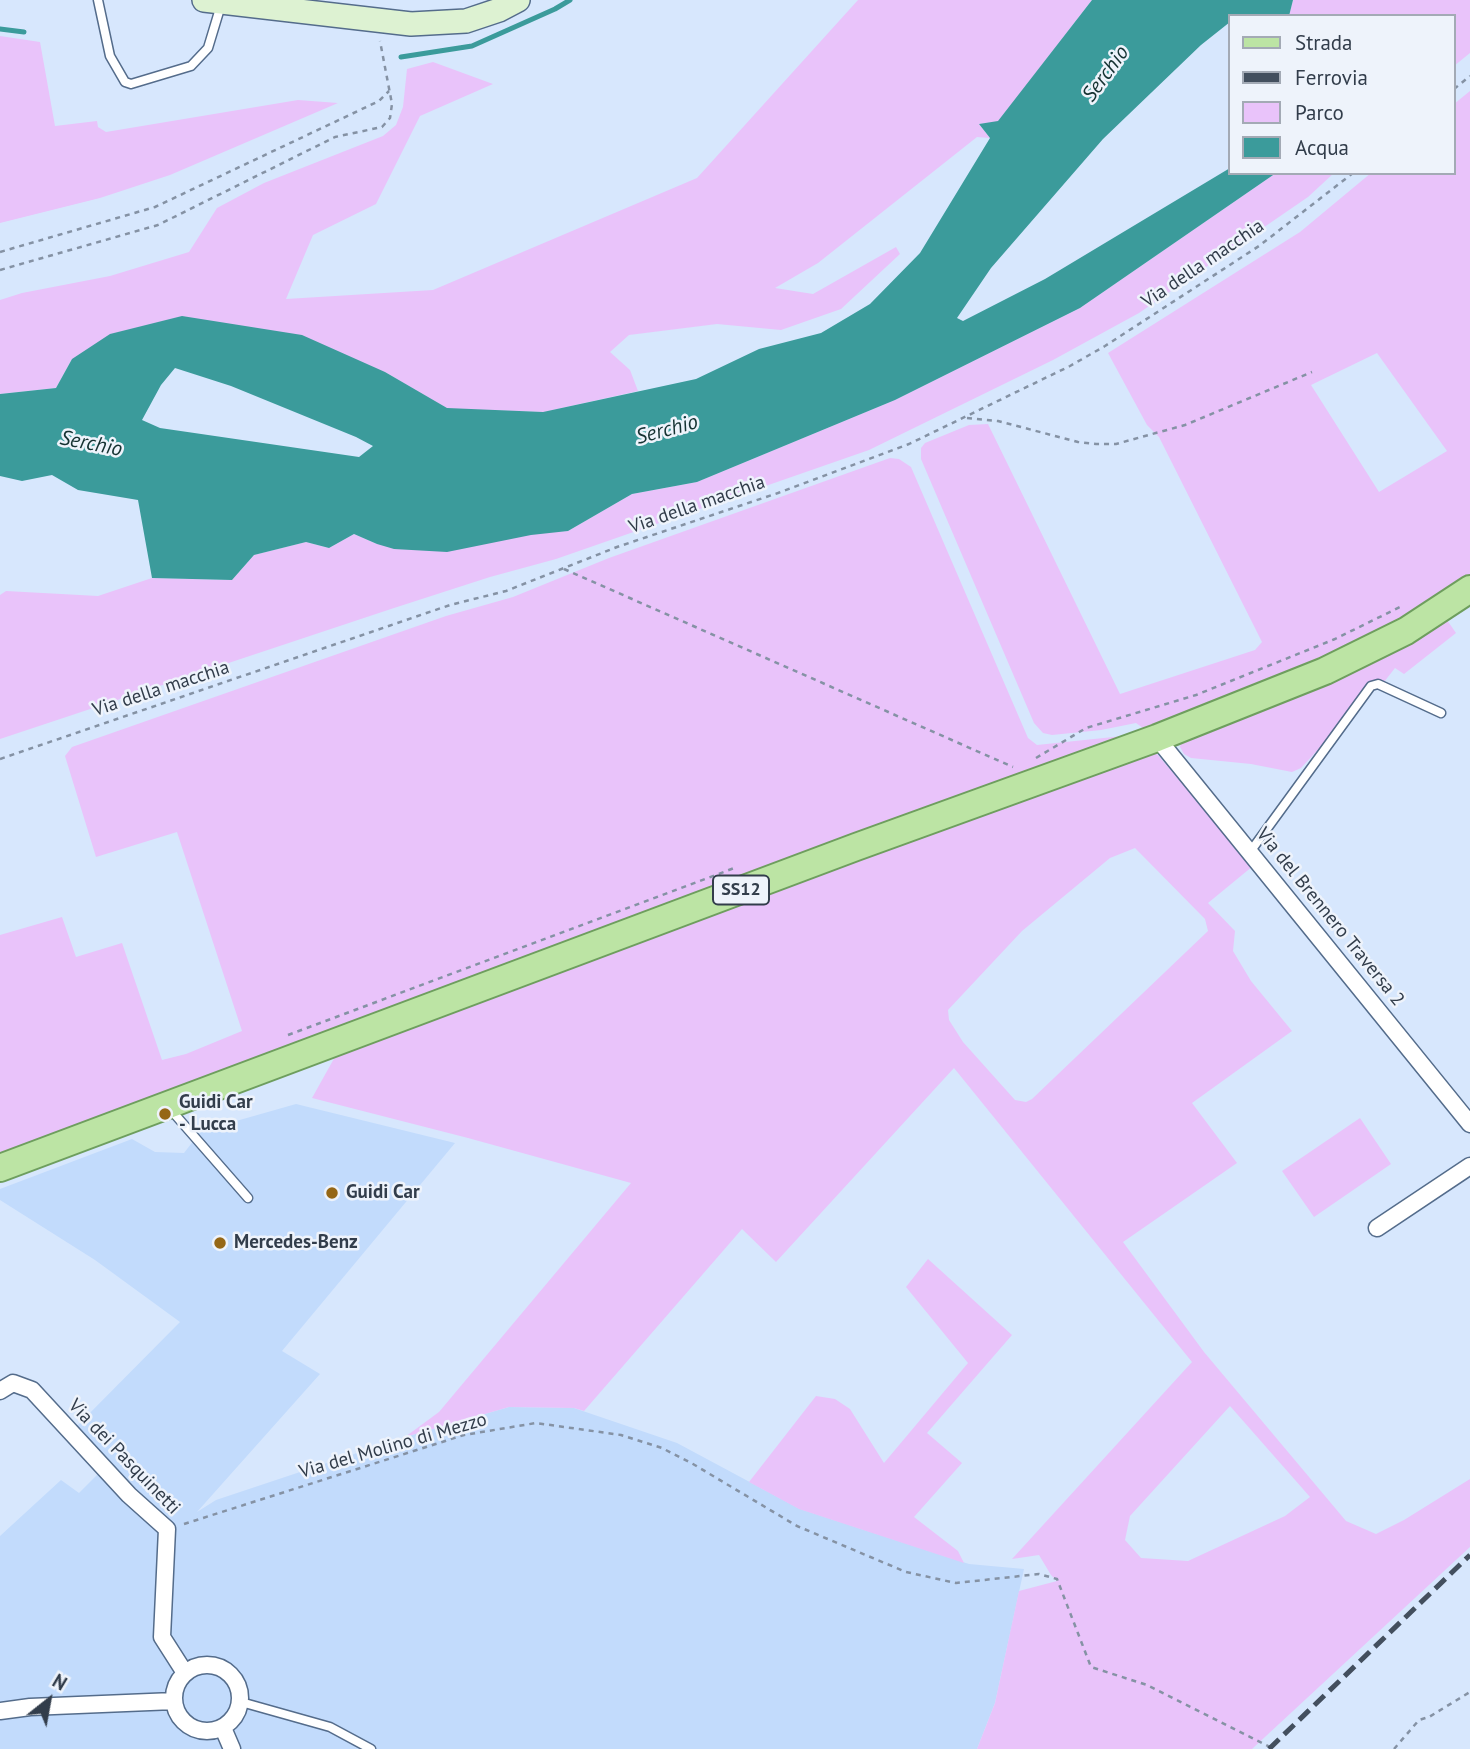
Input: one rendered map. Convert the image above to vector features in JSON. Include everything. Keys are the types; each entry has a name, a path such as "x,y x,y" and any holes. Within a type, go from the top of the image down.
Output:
{"main road":[{"path":"213,1 411,24 466,21 499,10 518,0"},
{"name":"SS12","path":"0,1168 1157,737 1325,671 1406,631 1470,589"}],"street":[{"name":"Via del Brennero Traversa 2","path":"1157,737 1470,1124"},
{"path":"1377,1228 1470,1166"},
{"name":"Via dei Pasquinetti","path":"0,1391 13,1383 32,1390 129,1495 167,1529 162,1637 185,1674"},
{"path":"217,1666 228,1671 240,1690 241,1702 232,1721 223,1728 201,1731 183,1720 174,1701 175,1690 185,1674 194,1667 217,1666"},
{"path":"0,1711 30,1707 174,1701"},
{"path":"223,1728 232,1749"}],"lane":[{"path":"98,0 110,56 125,82 131,84 191,66 208,48 213,1"},
{"path":"1250,852 1371,686 1378,684 1441,713"},
{"path":"167,1105 248,1198"},
{"path":"241,1702 330,1727 371,1749"}],"path":[{"path":"0,270 158,225 335,137 382,127 390,117 392,104 376,21"},
{"path":"1456,87 1470,76"},
{"path":"0,252 155,206 379,101 389,90"},
{"name":"Via della macchia","path":"0,759 450,605 506,591 617,547 896,450 967,418 1105,346 1259,246 1350,175"},
{"path":"967,418 1006,422 1078,442 1116,443 1185,425 1312,372"},
{"path":"564,569 1016,768 1003,773"},
{"path":"1033,759 1086,729 1196,695 1335,639 1406,605"},
{"path":"284,1037 742,865"},
{"name":"Via del Molino di Mezzo","path":"167,1529 464,1435 537,1423 621,1435 663,1448 797,1527 906,1572 956,1583 1039,1574 1057,1579 1091,1667 1147,1685 1274,1749"},
{"path":"1394,1749 1419,1720 1429,1717 1470,1692"}],"shaded area":[{"path":"296,1104 455,1143 282,1351 320,1374 197,1512 216,1500 405,1437 509,1407 574,1408 677,1443 800,1509 969,1564 1024,1569 995,1703 977,1749 0,1749 0,1536 61,1480 79,1493 107,1465 74,1429 180,1322 95,1260 0,1200 0,1189 132,1139 155,1152 184,1153 201,1131"}],"green space":[{"path":"858,0 1092,0 998,122 979,124 990,138 977,137 818,263 775,288 813,294 896,247 900,254 841,309 781,330 717,324 629,335 610,352 630,370 638,391 544,412 447,409 385,372 72,359 56,388 0,394 0,300 22,293 110,276 189,252 217,208 264,183 383,136 396,125 403,107 407,69 433,62 493,84 420,116 376,204 313,235 286,299 433,290 697,178"},
{"path":"1293,0 1470,0 1470,53 1456,64 1456,14 1290,14"},
{"path":"0,36 40,42 55,126 97,121 98,127 106,132 298,100 338,103 170,175 100,198 0,223"},
{"path":"1470,91 1470,578 1397,623 1313,664 1153,728 1143,728 1136,723 1101,730 1052,735 1043,733 1034,723 921,459 921,448 925,443 969,425 988,424 1120,694 1255,650 1262,642 1159,437 1147,425 1108,353 1300,232 1369,175 1456,175 1456,102","holes":["1377,353 1447,451 1379,492 1311,385"]},
{"path":"1273,175 1332,175 1308,197 1139,313 1053,360 869,450 556,559 394,608 0,739 0,595 6,591 98,596 152,578 232,580 254,555 306,542 329,548 354,534 377,544 568,531 632,494 697,482 895,400 1080,308"},
{"path":"890,458 899,459 911,467 1028,738 1037,745 1132,735 0,1155 0,935 62,917 76,957 122,943 162,1060 186,1054 242,1031 177,832 96,857 65,756 72,747 446,616 513,597 609,558"},
{"path":"1447,620 1456,633 1404,674 1395,668 1384,682 1373,683 1362,691 1338,728 1301,768 1292,772 1251,764 1191,758 1184,754 1180,747 1181,741"},
{"path":"1149,750 1156,753 1253,866 1208,903 1235,931 1233,951 1251,981 1292,1031 1192,1103 1237,1163 1123,1242 1204,1352 1346,1521 1376,1534 1470,1479 1470,1547 1252,1749 977,1749 995,1703 1019,1591 1057,1581 1039,1555 1012,1559 1192,1362 954,1068 776,1262 742,1229 584,1411 574,1408 509,1407 405,1437 439,1412 631,1183 312,1098 336,1055","holes":["1135,848 1205,919 1208,931 1032,1099 1026,1102 1015,1100 963,1042 949,1020 948,1010 1022,931 1110,858","1230,1406 1310,1497 1285,1516 1188,1561 1141,1558 1125,1540 1130,1516"]},
{"path":"1360,1118 1391,1164 1314,1217 1282,1171"},
{"path":"928,1259 1012,1335 927,1433 962,1463 914,1517 958,1551 964,1563 799,1509 749,1482 816,1396 835,1399 850,1409 884,1463 968,1363 906,1287"}],"water":[{"name":"Serchio","path":"1092,0 1293,0 1290,14 1228,14 1228,24 1201,45 1103,139 991,268 957,318 963,321 1045,279 1228,169 1228,175 1273,175 1080,308 895,400 697,482 632,494 568,531 531,535 447,552 394,549 354,534 329,548 306,542 254,555 232,580 152,578 138,500 78,490 52,475 22,481 0,476 0,394 56,388 72,359 110,334 182,316 302,335 385,372 447,408 543,412 696,379 759,349 821,333 870,304 920,253 990,138 979,124 998,121","holes":["175,368 231,386 373,446 359,457 160,428 142,420 161,385"]}],"waterway":[{"path":"401,57 472,46 570,0"},
{"path":"0,29 24,32"}],"railway":[{"path":"1269,1749 1470,1555"}],"place":[{"name":"Guidi Car - Lucca","path":"165,1114"},
{"name":"Guidi Car","path":"332,1193"},
{"name":"Mercedes-Benz","path":"220,1243"}]}
